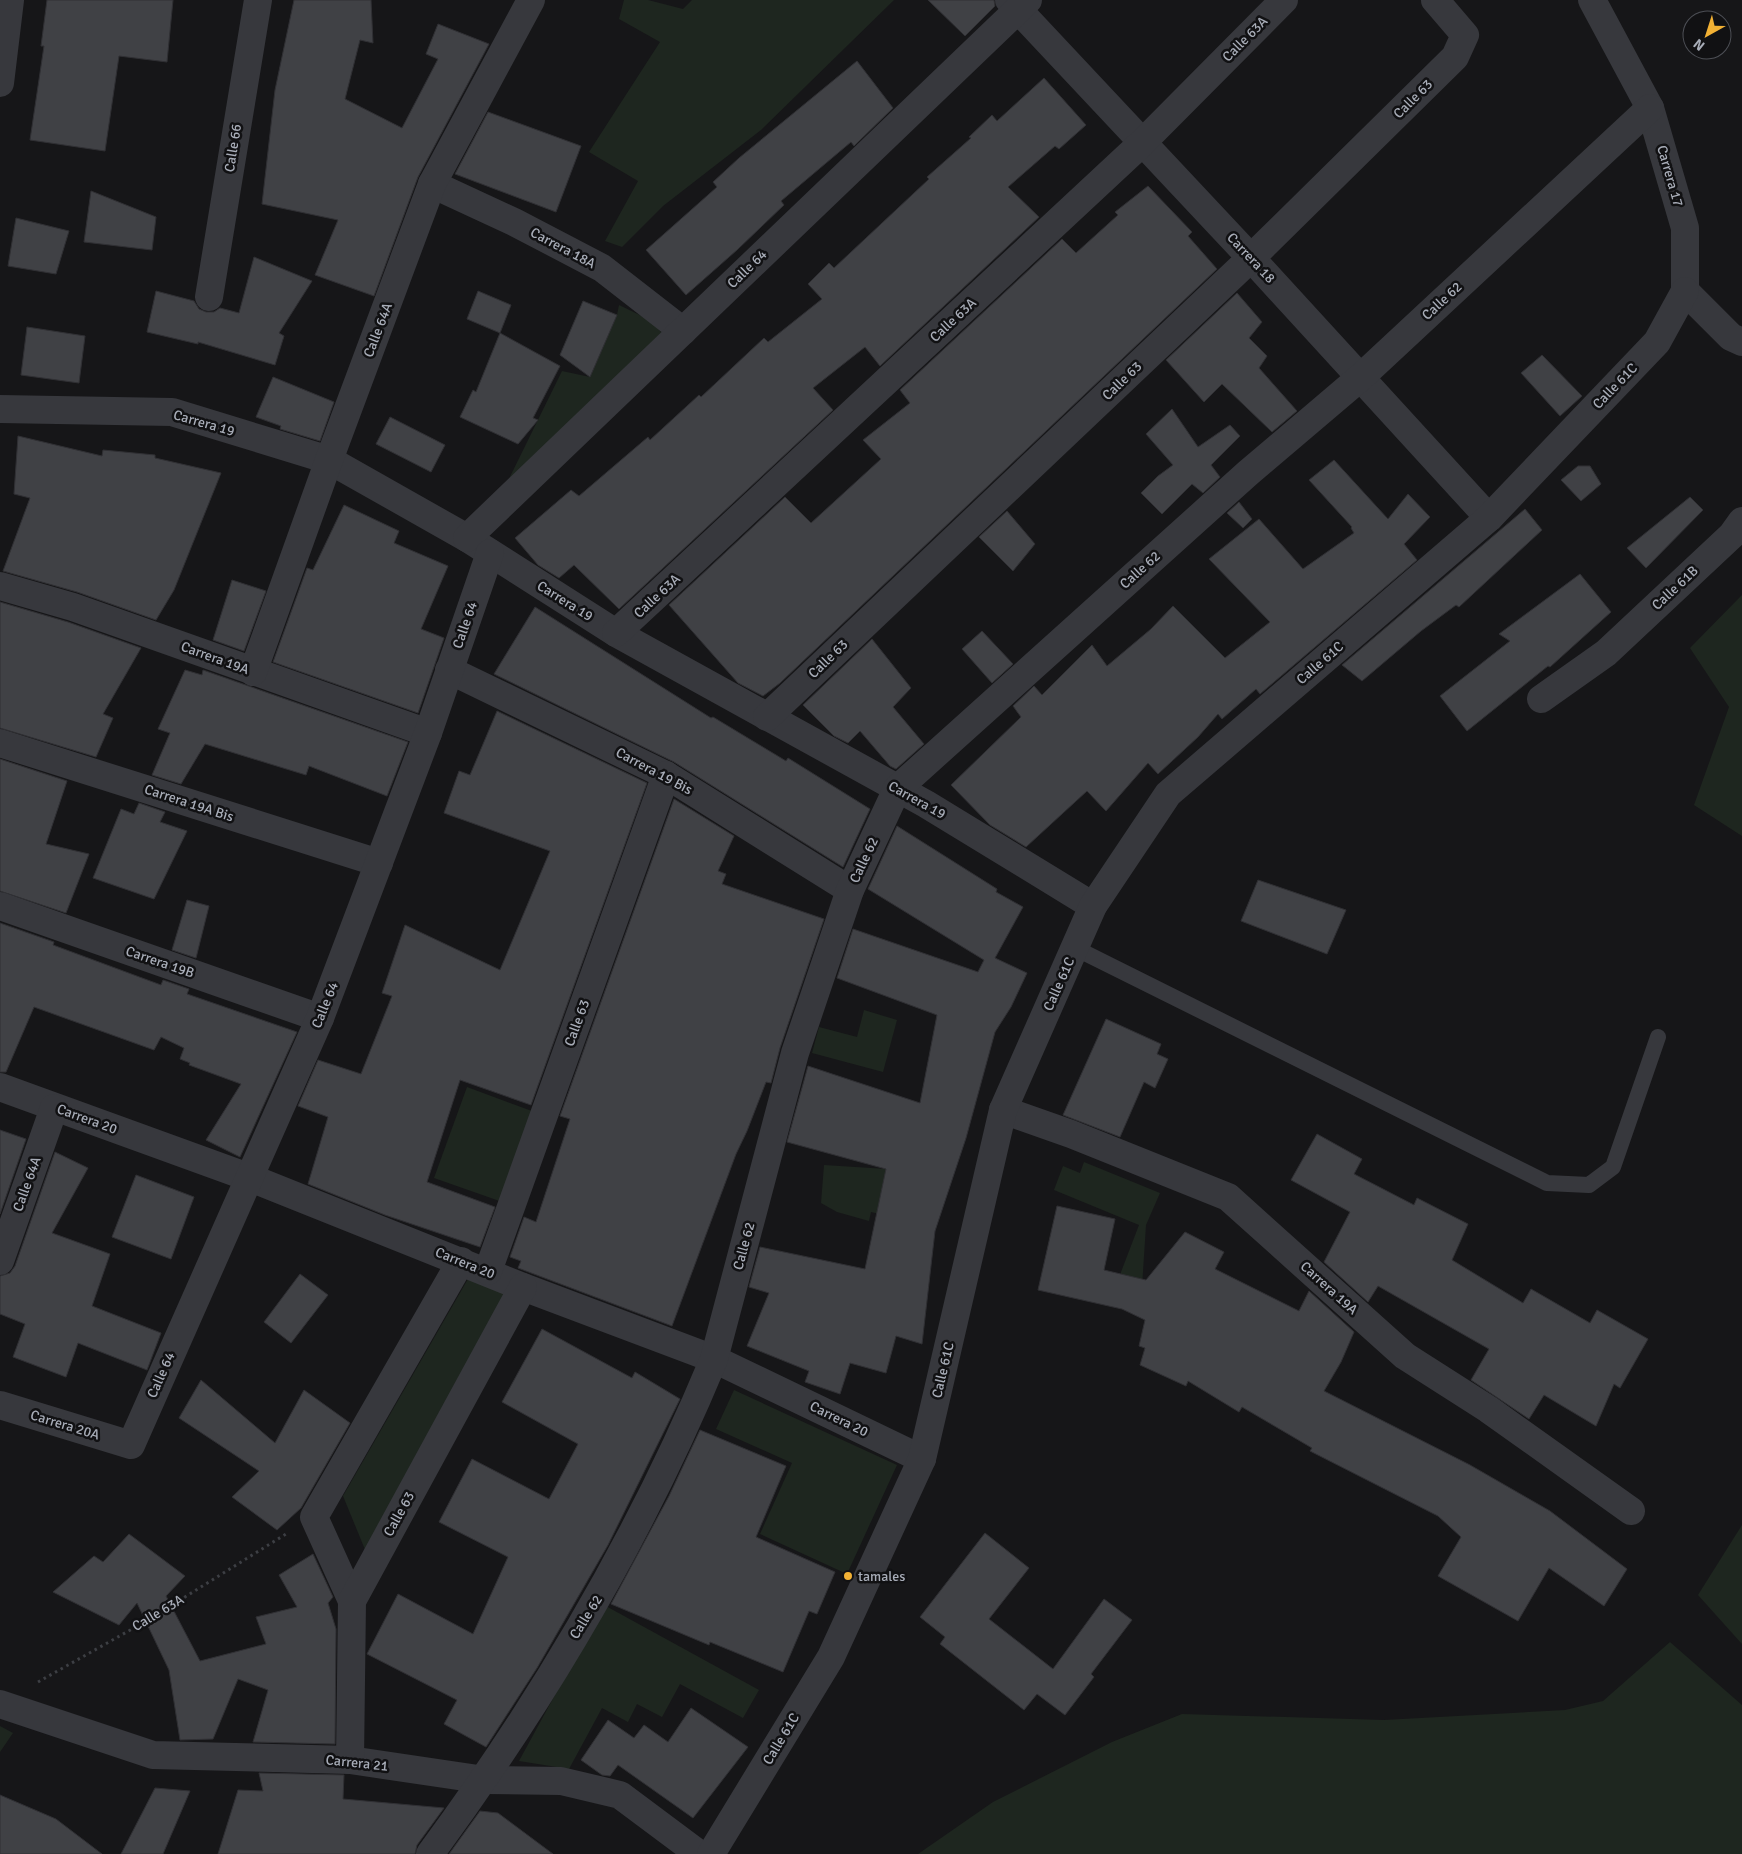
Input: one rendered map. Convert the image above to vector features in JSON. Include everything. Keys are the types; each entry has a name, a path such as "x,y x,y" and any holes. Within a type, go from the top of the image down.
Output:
{"street":[{"path":"0,83 10,0"},
{"name":"Calle 66","path":"209,297 258,0"},
{"name":"Calle 64A","path":"253,672 329,460 432,184 531,0"},
{"name":"Calle 63A","path":"616,633 1142,144 1284,0"},
{"name":"Calle 63","path":"767,717 1251,258 1455,57 1465,35 1435,0"},
{"name":"Carrera 17","path":"1592,0 1650,108 1685,228 1686,291"},
{"name":"Carrera 18","path":"1018,3 1142,144 1251,258 1490,518"},
{"name":"Calle 64","path":"467,538 683,331 1018,3"},
{"name":"Calle 62","path":"430,1854 485,1780 603,1589 695,1404 714,1359 795,1053 850,890 897,789 1248,473 1361,377 1650,108"},
{"name":"Carrera 18A","path":"432,184 514,222 602,268 683,331"},
{"path":"1686,291 1730,337 1742,342"},
{"name":"Calle 61C","path":"712,1854 831,1657 922,1459 1003,1110 1093,906 1168,794 1490,518 1657,342 1686,291"},
{"name":"Carrera 19","path":"0,409 172,412 329,460 467,538 616,633 897,789 1093,906"},
{"name":"Calle 61B","path":"1541,699 1606,653 1732,535 1742,521"},
{"name":"Calle 64","path":"131,1445 320,1018 428,733 490,553"},
{"name":"Carrera 19A","path":"0,586 73,607 428,733"},
{"name":"Carrera 19 Bis","path":"449,670 666,775 850,890"},
{"name":"Carrera 19A Bis","path":"0,743 379,863"},
{"name":"Calle 63","path":"488,1271 666,775"},
{"name":"Carrera 19B","path":"0,906 320,1018"},
{"name":"Carrera 20","path":"0,1087 248,1177 488,1271 523,1287 714,1359 922,1459"},
{"name":"Calle 64A","path":"1,1255 54,1108"},
{"name":"Carrera 19A","path":"1003,1110 1070,1134 1228,1197 1405,1356 1488,1409 1631,1511"},
{"path":"352,1601 314,1516 460,1261"},
{"name":"Calle 63","path":"350,1760 352,1601 523,1287"},
{"name":"Carrera 20A","path":"0,1405 131,1445"},
{"name":"Carrera 21","path":"0,1704 154,1755 350,1760 485,1780 561,1781 620,1795 699,1854"}],"lane":[{"path":"1075,948 1547,1183 1590,1185 1612,1167 1658,1037"}],"path":[{"name":"Calle 63A","path":"32,1686 148,1620 314,1516"}],"shaded area":[{"path":"624,0 648,0 683,9 692,0 894,0 761,130 663,206 622,247 605,241 638,181 589,152 660,42 619,19"},
{"path":"619,305 652,321 665,337 500,497 562,371 590,377 617,315"},
{"path":"1742,595 1742,836 1694,805 1729,707 1690,648"},
{"path":"864,1010 897,1020 883,1072 812,1053 819,1027 857,1037"},
{"path":"467,1087 540,1114 508,1204 434,1178"},
{"path":"1084,1162 1160,1193 1146,1225 1141,1303 1119,1301 1121,1272 1139,1225 1054,1190 1063,1166 1080,1173"},
{"path":"824,1165 887,1169 884,1215 871,1212 869,1221 837,1212 821,1203"},
{"path":"472,1272 514,1296 366,1552 343,1496"},
{"path":"734,1390 897,1465 847,1574 760,1534 792,1463 716,1429"},
{"path":"1742,1525 1742,1644 1698,1595"},
{"path":"604,1605 759,1690 743,1718 680,1684 662,1717 637,1704 628,1722 602,1708 569,1769 519,1761"},
{"path":"1670,1642 1742,1705 1742,1854 918,1854 993,1802 1112,1742 1182,1714 1384,1720 1565,1710 1603,1701"},
{"path":"0,1726 13,1733 0,1752"}],"building":[{"path":"47,0 173,0 167,62 119,56 105,151 30,140 44,46 41,46"},
{"path":"294,0 371,0 373,43 360,40 345,99 402,128 438,59 426,54 438,24 489,44 418,177 374,296 315,275 338,220 262,204 275,90"},
{"path":"928,0 994,0 995,6 965,36"},
{"path":"857,61 893,108 854,146 851,142 781,201 784,205 686,295 646,250 717,187 713,182 739,158"},
{"path":"1044,78 1086,125 1059,149 1055,146 1008,187 1039,217 880,366 865,347 813,388 833,410 619,609 574,565 559,578 538,565 515,538 571,490 579,496 648,437 650,440 699,395 701,397 764,338 768,342 822,299 808,284 829,263 834,268 929,179 927,177 971,138 969,137 992,115 997,121"},
{"path":"488,112 581,146 556,212 455,174"},
{"path":"1148,186 1192,232 1188,236 1217,269 780,683 763,696 738,683 669,605 785,497 811,523 881,459 863,440 910,403 900,390 1062,239 1076,253 1118,215 1115,212"},
{"path":"91,191 156,217 152,250 84,242"},
{"path":"16,218 69,231 56,274 8,266"},
{"path":"254,257 312,281 279,333 284,336 275,365 198,342 198,344 147,332 156,291 194,301 199,309 206,312 214,312 220,308 239,313"},
{"path":"478,291 511,305 500,333 467,319"},
{"path":"1237,293 1262,322 1249,338 1267,356 1259,368 1297,411 1272,432 1222,384 1204,402 1166,360"},
{"path":"583,301 617,315 590,377 560,355"},
{"path":"27,327 85,336 79,383 21,375"},
{"path":"500,333 560,366 533,418 538,420 518,444 460,417 473,390 476,392"},
{"path":"1542,355 1582,396 1560,416 1521,373"},
{"path":"273,377 334,402 320,441 280,429 281,426 256,417"},
{"path":"1172,409 1198,447 1230,425 1240,436 1211,465 1220,477 1203,493 1192,484 1162,514 1141,493 1158,476 1173,465 1146,434"},
{"path":"390,417 445,445 431,472 376,444"},
{"path":"18,436 102,456 103,450 155,455 155,458 221,473 174,590 156,620 77,592 3,571 30,498 14,494"},
{"path":"1334,460 1388,519 1408,494 1430,517 1404,544 1417,560 1260,694 1256,689 1222,719 1218,714 1198,737 1158,774 1148,763 1106,811 1087,791 1026,847 990,825 951,785 1021,717 1013,706 1034,686 1042,695 1092,645 1107,666 1151,629 1173,606 1225,658 1270,622 1209,559 1259,519 1303,569 1354,533 1352,527 1309,480"},
{"path":"1578,466 1590,466 1601,484 1581,501 1561,480"},
{"path":"1690,497 1703,510 1646,568 1627,548"},
{"path":"1239,502 1252,519 1243,528 1227,513"},
{"path":"344,505 399,531 394,543 448,566 421,629 444,638 418,713 273,662 307,568 313,570"},
{"path":"1525,509 1542,530 1459,607 1456,605 1421,631 1362,681 1342,665"},
{"path":"1007,511 1035,544 1013,571 979,537"},
{"path":"1580,574 1611,612 1550,667 1548,666 1467,731 1440,696 1510,641 1499,634"},
{"path":"232,580 266,591 244,651 213,640"},
{"path":"0,602 68,622 141,648 103,714 113,718 96,757 0,728"},
{"path":"535,607 711,718 713,717 786,761 788,758 870,809 843,867 674,762 494,674"},
{"path":"982,631 1013,664 992,683 962,649"},
{"path":"872,639 911,688 893,707 924,744 896,769 890,766 860,731 848,743 834,736 803,705"},
{"path":"185,670 202,675 203,670 408,742 387,796 309,766 306,775 205,744 181,784 152,775 170,733 158,729"},
{"path":"497,711 647,783 531,1105 460,1080 427,1182 495,1207 480,1247 385,1215 308,1184 328,1117 298,1106 318,1060 361,1074 392,996 382,993 405,925 500,970 550,851 444,813 459,771 470,775"},
{"path":"0,759 67,781 46,844 89,854 66,913 0,891"},
{"path":"674,799 734,836 718,871 726,874 722,884 824,919 780,1048 771,1083 766,1082 736,1154 672,1326 518,1268 521,1261 510,1257 524,1217 536,1222 570,1119 560,1116"},
{"path":"139,803 165,812 160,822 187,831 154,899 93,878 121,809 134,814"},
{"path":"897,826 997,889 996,892 1023,907 995,958 1027,973 1011,1007 995,1032 966,1138 935,1231 922,1344 896,1336 886,1373 850,1363 840,1394 805,1382 809,1371 747,1346 769,1293 749,1287 760,1247 865,1269 886,1169 787,1142 808,1066 920,1103 937,1015 837,978 853,929 978,972 984,960 868,889"},
{"path":"1258,880 1346,910 1327,954 1241,921"},
{"path":"187,900 209,906 196,958 172,950"},
{"path":"0,923 54,942 53,945 161,985 163,980 189,989 187,994 297,1032 240,1157 206,1140 241,1084 189,1065 190,1063 180,1059 184,1048 161,1037 154,1050 34,1007 6,1072 0,1072"},
{"path":"1106,1019 1161,1044 1157,1054 1168,1059 1155,1088 1144,1082 1120,1137 1063,1115"},
{"path":"0,1130 26,1139 0,1214"},
{"path":"1317,1134 1362,1159 1354,1174 1414,1205 1417,1198 1468,1224 1452,1260 1523,1303 1531,1289 1590,1323 1597,1310 1648,1339 1620,1388 1614,1384 1596,1426 1544,1395 1529,1419 1471,1380 1489,1349 1378,1286 1368,1302 1324,1262 1350,1212 1291,1180"},
{"path":"55,1152 88,1168 52,1233 110,1254 92,1306 161,1333 147,1370 78,1343 66,1377 13,1357 25,1324 0,1314 0,1276 10,1273 15,1266"},
{"path":"136,1175 194,1197 171,1259 112,1237"},
{"path":"1057,1206 1115,1219 1104,1270 1146,1280 1185,1232 1224,1252 1215,1269 1299,1311 1309,1291 1354,1332 1341,1362 1324,1391 1470,1465 1550,1511 1627,1569 1604,1606 1549,1568 1518,1621 1438,1576 1461,1537 1438,1516 1310,1451 1312,1448 1242,1407 1239,1412 1188,1381 1186,1386 1140,1365 1145,1348 1139,1346 1145,1320 1122,1309 1038,1290"},
{"path":"300,1274 328,1295 291,1343 264,1322"},
{"path":"542,1329 632,1378 635,1372 680,1399 608,1545 537,1668 486,1747 444,1724 457,1700 367,1654 398,1594 473,1634 508,1557 439,1522 472,1459 549,1499 578,1444 502,1402"},
{"path":"201,1380 275,1443 304,1390 350,1423 301,1508 277,1530 232,1497 259,1471 179,1418"},
{"path":"700,1430 786,1466 756,1537 835,1572 817,1614 809,1611 783,1672 710,1642 709,1645 611,1604 669,1496"},
{"path":"985,1533 1029,1568 989,1619 1053,1669 1104,1599 1132,1620 1091,1674 1094,1677 1065,1715 1037,1694 1024,1710 940,1644 945,1637 920,1617"},
{"path":"129,1534 185,1576 166,1596 200,1661 266,1644 256,1617 297,1607 279,1575 313,1554 333,1597 328,1603 336,1629 335,1744 253,1742 268,1690 238,1679 213,1739 180,1740 169,1670 137,1603 119,1625 53,1592 94,1556 103,1562"},
{"path":"691,1708 748,1747 693,1818 618,1765 610,1776 602,1775 581,1760 608,1720 634,1738 644,1725 668,1742"},
{"path":"259,1773 344,1775 343,1799 444,1808 417,1845 415,1854 218,1854 238,1790 263,1791"},
{"path":"155,1788 190,1791 163,1854 121,1854"},
{"path":"0,1795 56,1819 102,1854 0,1854"},
{"path":"480,1811 498,1813 553,1854 449,1854"}],"place":[{"name":"tamales","path":"848,1576"}]}
